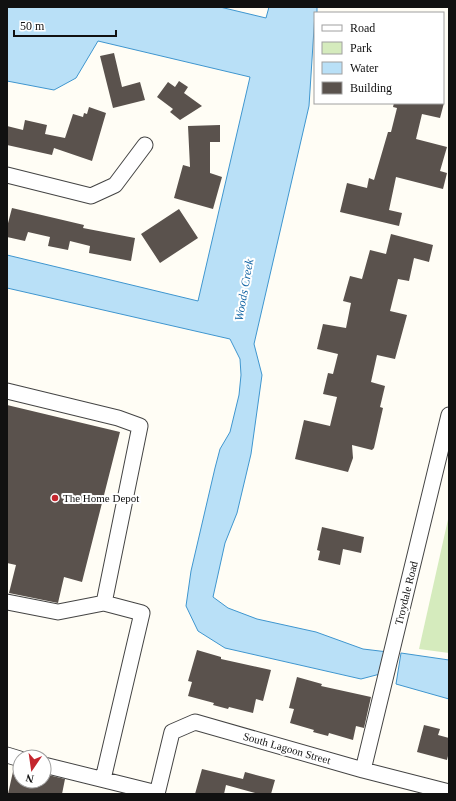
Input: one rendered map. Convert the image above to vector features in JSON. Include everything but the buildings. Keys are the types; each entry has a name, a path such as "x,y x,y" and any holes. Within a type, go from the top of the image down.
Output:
{"street":[{"path":"7,175 91,196 115,185 146,145"},
{"path":"7,391 118,418 140,426 104,603"},
{"name":"Troydale Road","path":"363,770 449,415"},
{"path":"7,602 58,612 104,603 142,613 102,779"},
{"name":"South Lagoon Street","path":"157,794 172,732 195,722 363,770 449,792"},
{"path":"52,767 102,779 133,791 157,794"}],"green space":[{"path":"449,515 449,653 419,649"}],"water":[{"name":"Woods Creek","path":"7,7 220,7 266,18 269,7 317,7 317,12 314,12 309,106 254,344 262,375 251,454 237,513 225,543 213,597 228,608 257,619 316,632 363,649 388,652 380,674 361,679 225,648 198,631 186,606 191,571 215,468 220,449 230,432 239,395 241,375 240,359 230,339 7,288 7,255 198,301 250,77 98,41 76,78 54,90 7,81"},
{"path":"401,653 449,660 449,699 396,684"}],"place":[{"name":"The Home Depot","path":"55,498"}]}
